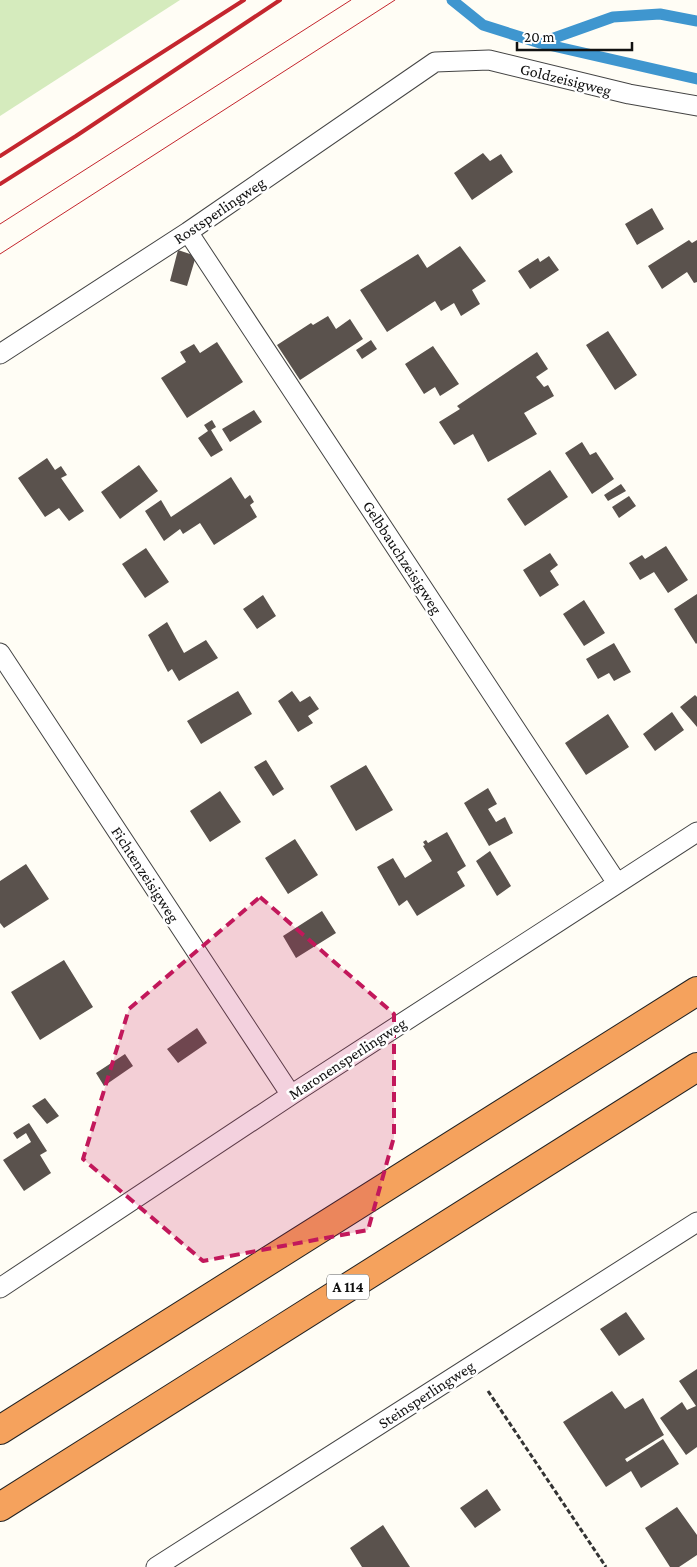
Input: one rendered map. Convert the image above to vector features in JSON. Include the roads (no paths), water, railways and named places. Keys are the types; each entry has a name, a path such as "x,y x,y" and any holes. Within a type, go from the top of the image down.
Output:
{"highway":[{"path":"0,1430 697,991"},
{"name":"A 114","path":"0,1507 697,1067"}],"lane":[{"name":"Goldzeisigweg","path":"435,62 489,60 629,94 697,106"},
{"name":"Rostsperlingweg","path":"0,354 188,232 435,62"},
{"name":"Gelbbauchzeisigweg","path":"188,232 617,883"},
{"name":"Fichtenzeisigweg","path":"0,653 291,1095"},
{"name":"Maronensperlingweg","path":"0,1288 291,1095 697,832"},
{"name":"Steinsperlingweg","path":"156,1567 697,1222"}],"waterway":[{"path":"452,0 483,25 540,43 697,79"},
{"path":"540,43 613,17 660,14 697,21"}],"tram line":[{"path":"0,224 351,0"},
{"path":"0,254 395,0"}],"railway":[{"path":"0,156 244,0"},
{"path":"0,184 76,136 280,0"}]}
